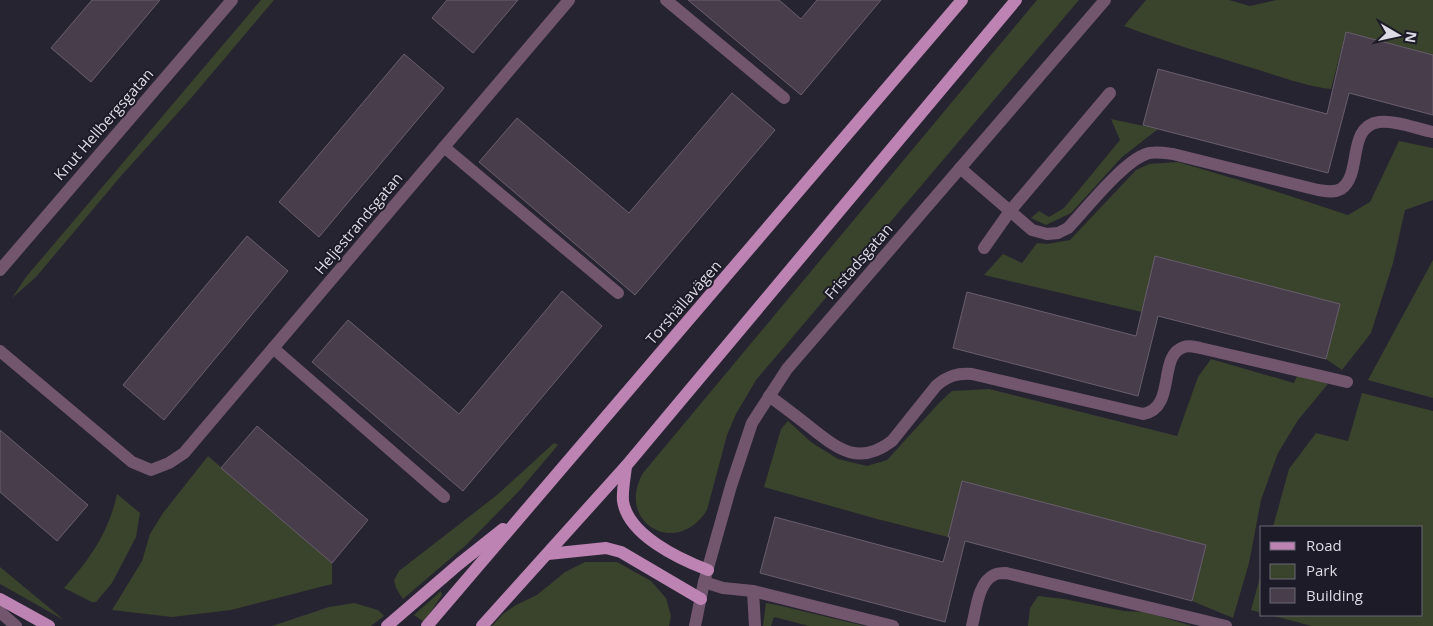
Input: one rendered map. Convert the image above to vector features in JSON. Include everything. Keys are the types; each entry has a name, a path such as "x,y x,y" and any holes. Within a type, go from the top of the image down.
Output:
{"main road":[{"name":"Torshällavägen","path":"427,626 962,0"},
{"path":"482,626 626,466 1016,0"},
{"path":"626,466 623,500 628,518 643,534 706,576"},
{"path":"387,626 459,564 525,512"},
{"path":"548,554 606,548 621,552 701,599"},
{"path":"0,599 49,626"}],"street":[{"name":"Knut Hellbergsgatan","path":"0,270 232,0"},
{"name":"Heljestrandsgatan","path":"0,351 132,462 150,470 170,463 184,452 569,0"},
{"path":"666,0 784,98"},
{"name":"Fristadsgatan","path":"695,626 706,576 731,486 752,423 769,396 787,369 1105,0"},
{"path":"984,248 1010,211 1110,94"},
{"path":"960,168 1032,230 1047,234 1058,233 1068,228 1123,169 1136,159 1150,153 1173,154 1332,192 1340,189 1347,183 1358,142 1363,132 1370,125 1381,122 1393,123 1433,132"},
{"path":"444,148 618,293"},
{"path":"769,396 837,447 858,454 872,452 892,441 936,386 951,375 962,373 1144,414 1152,412 1158,407 1172,359 1177,350 1184,347 1200,348 1347,382"},
{"path":"273,348 444,497"},
{"path":"972,626 981,590 987,579 995,574 1006,573 1226,626"},
{"path":"706,576 723,588 753,591 893,626"},
{"path":"753,591 755,626"},
{"path":"0,612 16,626"}],"green space":[{"path":"261,0 274,0 36,277 12,298 26,277"},
{"path":"1037,0 1079,0 756,380 736,414 727,435 707,510 694,524 680,532 666,533 653,528 643,519 637,506 636,491 643,473"},
{"path":"1146,0 1229,0 1250,6 1276,0 1433,0 1433,55 1346,32 1331,89 1320,88 1186,48 1124,26"},
{"path":"1111,119 1158,129 1122,157 1071,213 1046,225 1031,218 1039,211 1049,217 1064,208 1120,140"},
{"path":"1399,141 1433,148 1433,200 1405,210 1393,263 1371,333 1342,370 1326,359 1340,304 1156,256 1142,312 984,275 1003,254 1022,263 1037,243 1047,244 1070,240 1136,170 1149,164 1178,162 1348,215 1370,202"},
{"path":"1433,260 1433,398 1368,380"},
{"path":"1211,359 1294,383 1299,371 1328,384 1298,420 1278,453 1261,500 1249,563 1233,618 1192,601 1206,545 962,482 948,537 764,487 781,429 788,421 811,442 838,459 867,466 887,460 952,391 989,389 1177,436 1198,377"},
{"path":"1362,393 1433,411 1433,626 1312,626 1274,616 1423,616 1423,526 1273,526 1289,469 1316,433 1348,441"},
{"path":"554,443 558,445 519,491 465,546 403,599 396,588 394,580 399,571 497,495"},
{"path":"208,456 332,563 332,584 231,610 172,617 112,610 142,561 150,534 163,513"},
{"path":"117,494 140,513 136,537 112,583 96,602 92,602 64,588 90,556 104,533"},
{"path":"585,562 617,562 651,581 666,598 671,616 669,626 492,626 503,614 516,605 537,595 565,572"},
{"path":"0,567 64,620 0,584"},
{"path":"1260,577 1260,612 1251,610"},
{"path":"441,591 442,595 424,622 414,615"},
{"path":"1038,596 1064,599 1124,611 1145,612 1192,626 1028,626 1030,608"},
{"path":"354,603 378,610 384,616 371,626 272,626 329,607"},
{"path":"766,603 865,626 809,626 774,617 771,626 763,626"}],"building":[{"path":"92,0 160,0 91,82 51,48"},
{"path":"447,0 518,0 473,53 432,18"},
{"path":"688,0 779,0 801,19 817,0 881,0 801,95"},
{"path":"1346,32 1433,55 1433,115 1349,93 1328,173 1143,125 1158,69 1327,114"},
{"path":"404,54 444,88 319,237 279,202"},
{"path":"732,93 775,130 635,295 479,162 517,118 629,213"},
{"path":"247,236 288,271 164,420 123,385"},
{"path":"1155,256 1340,304 1326,359 1158,316 1138,396 953,348 967,292 1136,336"},
{"path":"562,291 602,326 463,491 312,362 348,320 459,414"},
{"path":"257,426 368,520 332,563 221,468"},
{"path":"0,430 88,505 57,541 0,492"},
{"path":"962,481 1206,545 1192,601 965,541 945,622 760,573 775,517 943,562"}]}
